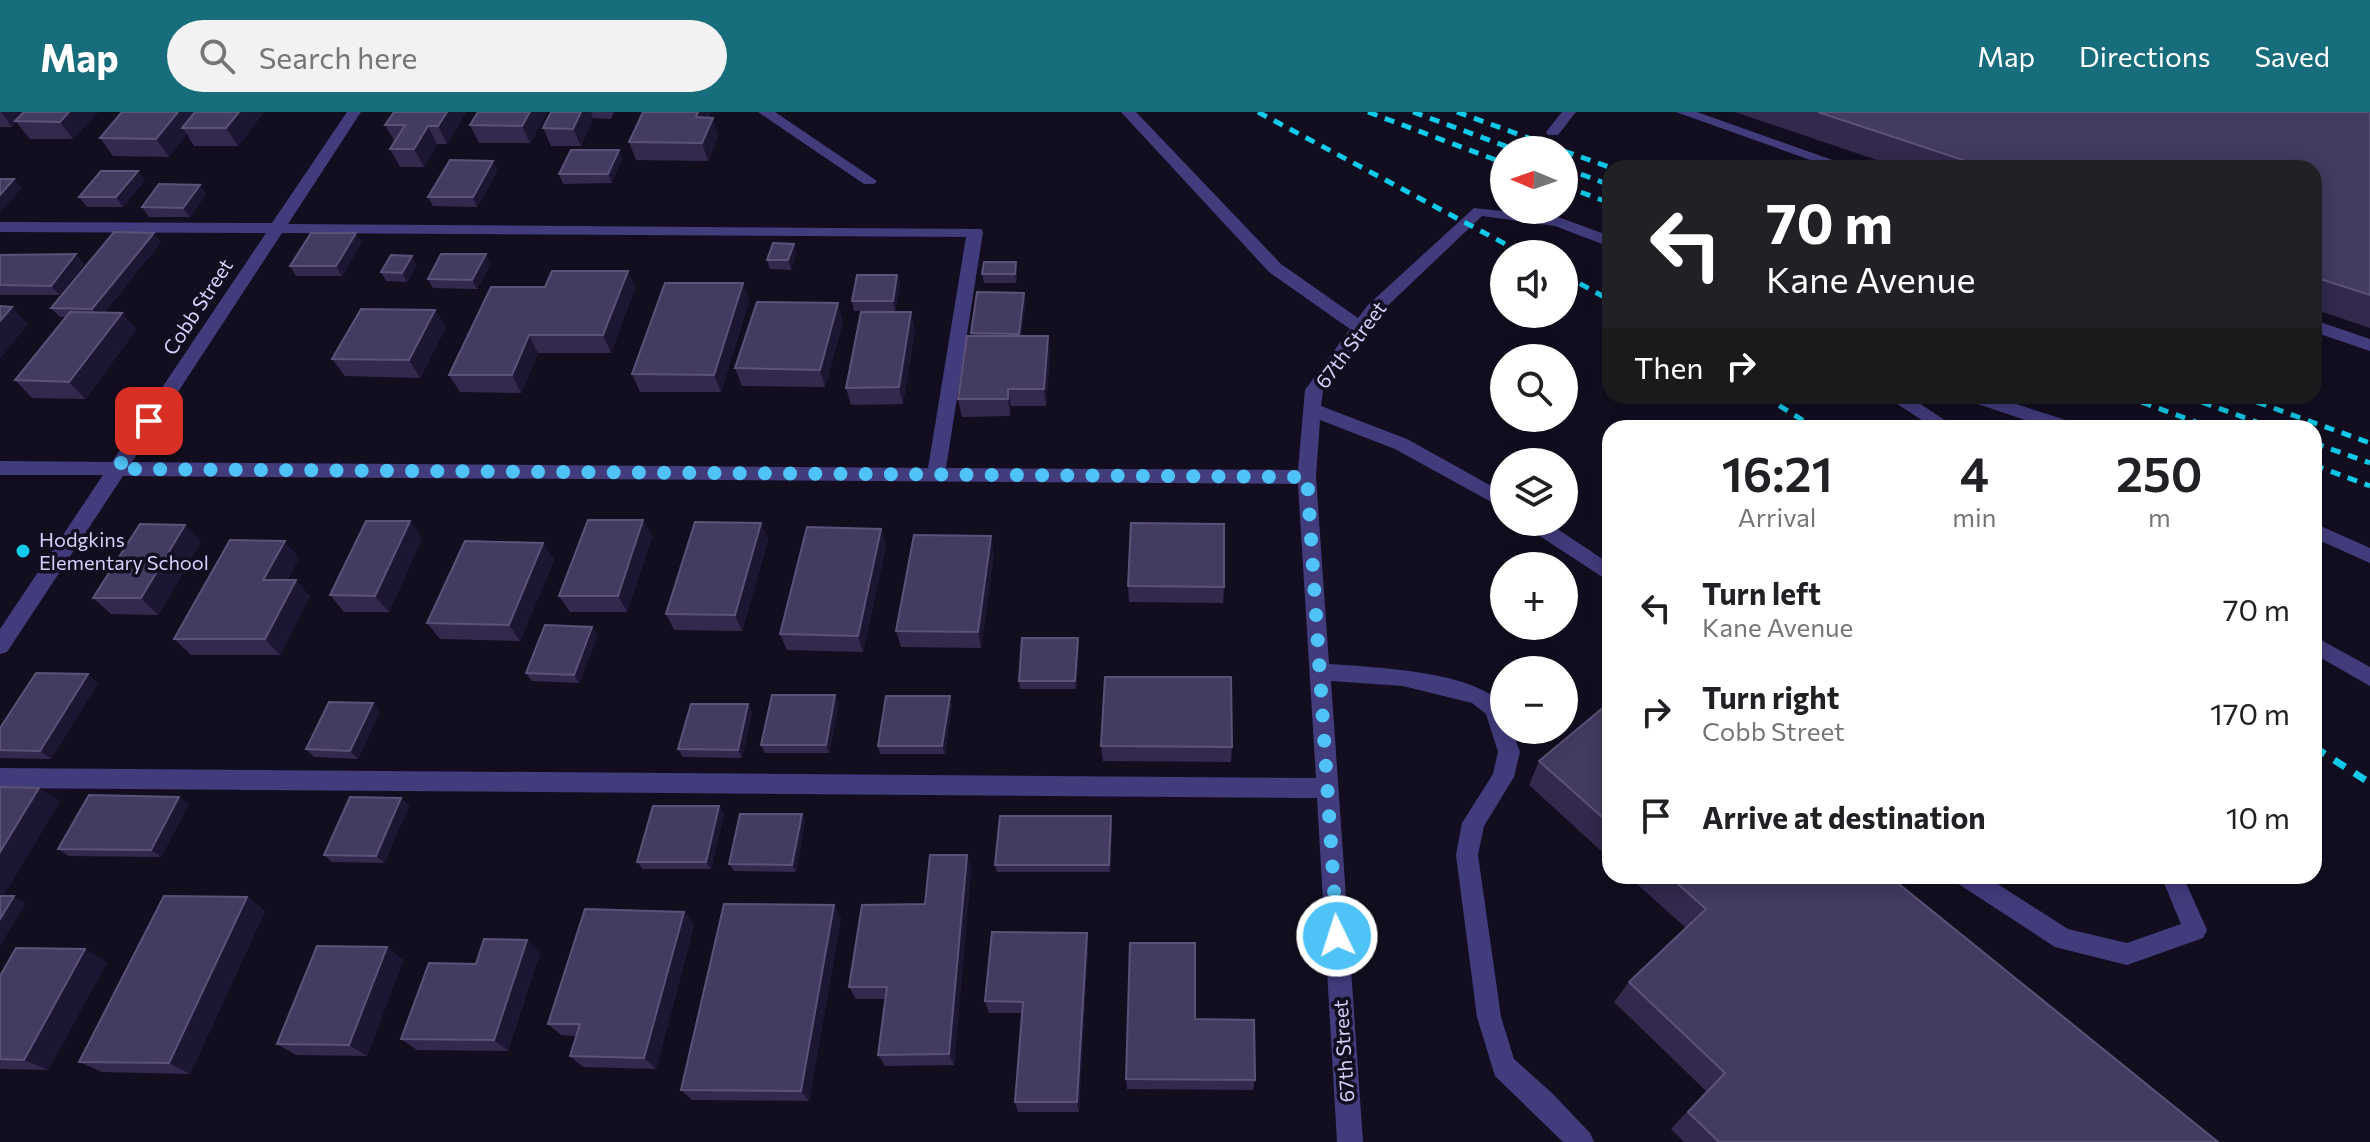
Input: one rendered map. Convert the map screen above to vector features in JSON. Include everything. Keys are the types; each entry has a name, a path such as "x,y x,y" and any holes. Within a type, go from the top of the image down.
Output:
{"street":[{"name":"Cobb Street","path":"0,646 354,112"},
{"path":"765,112 869,181"},
{"path":"1128,112 1275,268 1361,328"},
{"path":"1553,132 1569,112"},
{"path":"1683,112 1824,160"},
{"name":"67th Street","path":"1350,1142 1307,477 1314,390 1374,309 1479,211 1558,222 1602,239"},
{"path":"0,227 975,232 936,474"},
{"path":"2322,329 2370,345"},
{"path":"1908,404 1934,420"},
{"path":"1996,404 2045,420"},
{"path":"1313,410 1401,444 1490,494"},
{"path":"0,468 1307,477"},
{"path":"2322,534 2370,556"},
{"path":"1554,536 1602,569"},
{"path":"2322,649 2370,677"},
{"path":"1319,672 1403,677 1478,696 1495,709 1509,752 1503,777 1473,823 1467,855 1489,1017 1504,1067 1581,1142"},
{"path":"0,778 1327,788"},
{"path":"1977,884 2063,939 2127,954 2195,930 2175,884"}],"building":[{"path":"24,112 69,112 60,122 15,121"},
{"path":"122,112 178,112 156,139 100,138"},
{"path":"195,112 239,112 226,128 182,128"},
{"path":"394,112 447,112 438,126 428,126 414,149 390,149 405,125 385,125"},
{"path":"478,112 530,112 522,126 470,125"},
{"path":"551,112 581,112 573,129 543,128"},
{"path":"643,112 698,112 696,117 713,118 702,143 629,142"},
{"path":"1818,112 2370,112 2370,295 2322,280 2322,160 1963,160"},
{"path":"571,150 619,150 608,174 559,174"},
{"path":"450,160 493,161 473,197 428,197"},
{"path":"101,171 138,171 116,197 79,197"},
{"path":"0,179 14,179 0,195"},
{"path":"159,184 200,185 183,208 142,207"},
{"path":"114,232 154,233 92,309 51,308"},
{"path":"311,233 356,233 336,266 290,266"},
{"path":"773,243 794,244 788,260 767,260"},
{"path":"76,254 51,286 0,285 0,255"},
{"path":"441,254 486,254 472,280 428,279"},
{"path":"391,255 412,256 402,273 381,272"},
{"path":"984,262 1016,262 1015,274 982,274"},
{"path":"552,271 628,271 603,335 529,335 512,375 449,375 491,287 545,287"},
{"path":"857,275 897,275 893,301 852,301"},
{"path":"665,283 743,283 714,375 632,374"},
{"path":"977,292 1024,293 1019,334 971,333"},
{"path":"757,302 838,303 820,370 735,368"},
{"path":"0,306 12,307 0,321"},
{"path":"361,309 435,310 409,360 332,359"},
{"path":"70,312 122,313 69,382 15,380"},
{"path":"861,312 911,312 899,387 846,388"},
{"path":"967,336 1048,336 1044,389 1008,389 1008,399 958,399"},
{"path":"588,520 643,520 618,596 559,596"},
{"path":"366,521 410,521 375,596 330,595"},
{"path":"695,522 761,523 735,615 666,614"},
{"path":"1131,523 1224,524 1224,587 1128,586"},
{"path":"140,524 185,525 141,598 93,598"},
{"path":"807,527 881,529 858,636 780,634"},
{"path":"914,535 991,536 978,632 896,631"},
{"path":"230,540 285,541 263,580 296,580 265,639 174,639"},
{"path":"465,541 543,543 509,625 427,623"},
{"path":"545,625 592,627 574,675 526,673"},
{"path":"1022,638 1078,638 1075,681 1019,681"},
{"path":"36,673 88,674 40,751 0,750 0,728"},
{"path":"1105,677 1231,677 1232,747 1101,746"},
{"path":"772,695 835,695 826,745 761,745"},
{"path":"886,696 950,696 942,746 878,746"},
{"path":"329,702 373,703 350,751 306,749"},
{"path":"691,704 748,704 738,750 678,749"},
{"path":"1602,709 1602,817 1539,761 1559,744 1578,744 1578,729"},
{"path":"0,787 39,788 0,852"},
{"path":"89,795 179,797 151,850 58,849"},
{"path":"350,797 401,798 376,856 324,855"},
{"path":"653,806 719,806 706,862 637,862"},
{"path":"740,814 802,814 792,865 729,864"},
{"path":"1000,816 1111,816 1109,865 995,865"},
{"path":"930,855 967,855 949,1054 878,1055 887,987 849,987 862,905 925,904"},
{"path":"1678,884 1899,884 2218,1142 1719,1142 1688,1112 1725,1073 1629,982 1706,909"},
{"path":"0,896 14,896 0,919"},
{"path":"164,896 247,897 169,1063 79,1062"},
{"path":"724,904 834,905 801,1091 681,1090"},
{"path":"585,909 684,912 644,1058 570,1056 580,1024 548,1024"},
{"path":"992,932 1087,933 1077,1102 1015,1102 1023,1002 985,1001"},
{"path":"484,939 527,940 494,1040 401,1039 429,963 476,964"},
{"path":"1130,943 1195,943 1195,1019 1254,1020 1255,1080 1126,1079"},
{"path":"317,946 387,947 349,1045 277,1044"},
{"path":"16,948 85,949 24,1060 0,1059 0,976"}],"railway":[{"path":"1258,112 1498,240"},
{"path":"1368,112 1490,158"},
{"path":"1413,112 1490,140"},
{"path":"1457,112 1523,136"},
{"path":"1578,156 1602,164"},
{"path":"1578,173 1602,182"},
{"path":"1578,191 1602,200"},
{"path":"1578,283 1602,296"},
{"path":"1777,404 1802,420"},
{"path":"2147,404 2190,420"},
{"path":"2207,404 2251,420"},
{"path":"2262,404 2306,420"},
{"path":"2322,426 2370,443"},
{"path":"2322,446 2370,463"},
{"path":"2322,468 2370,486"},
{"path":"2322,752 2370,783"}],"place":[{"name":"Hodgkins Elementary School","path":"23,551"}],"route":[{"path":"149,421 117,469 1307,477 1337,936"}]}
